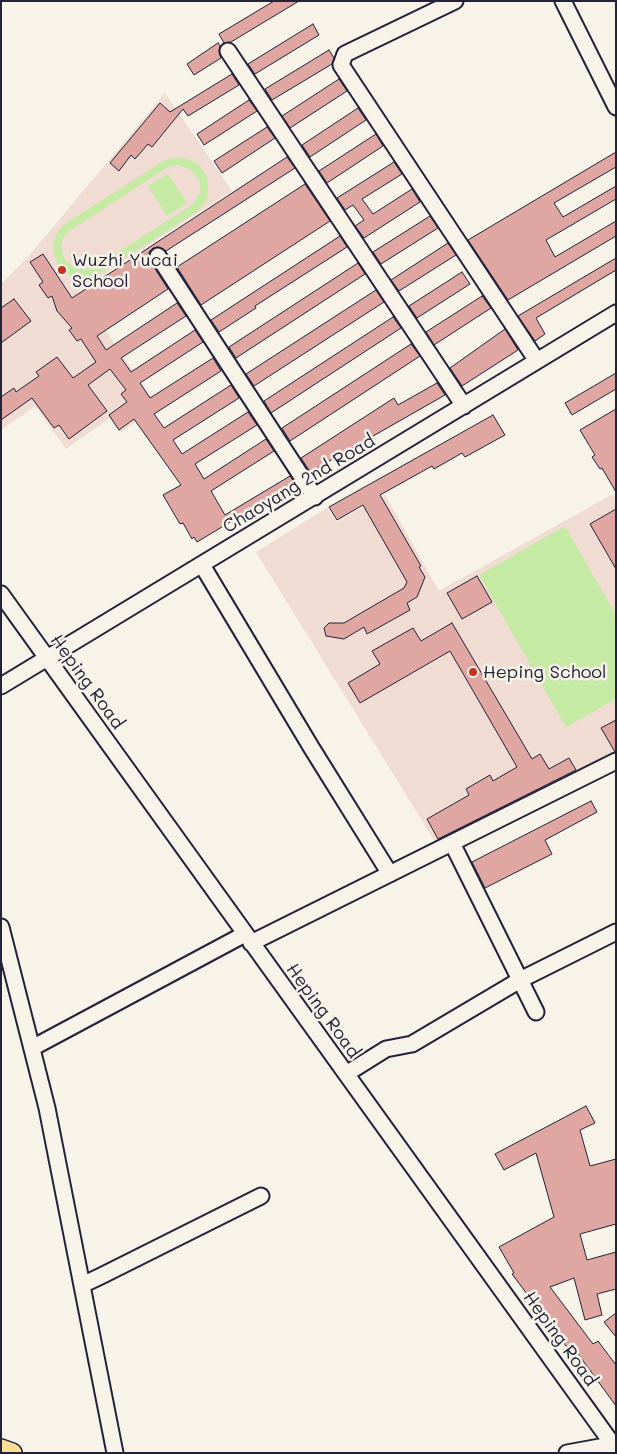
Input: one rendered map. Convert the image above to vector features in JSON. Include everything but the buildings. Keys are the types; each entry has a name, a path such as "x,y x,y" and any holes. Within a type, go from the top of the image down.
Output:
{"main road":[{"path":"1,1450 12,1453"}],"street":[{"path":"455,1 345,54 341,65 537,361"},
{"path":"563,1 616,107"},
{"path":"228,51 464,406"},
{"path":"158,256 315,497"},
{"name":"Chaoyang 2nd Road","path":"1,686 616,313"},
{"path":"202,565 390,874"},
{"name":"Heping Road","path":"1,594 615,1446"},
{"path":"32,1048 248,939 390,874 615,763"},
{"path":"452,843 536,1012"},
{"path":"1,928 47,1108 115,1453"},
{"path":"346,1074 386,1049 412,1044 520,980 616,932"},
{"path":"82,1285 261,1196"},
{"path":"567,1453 615,1446"}],"shaded area":[{"name":"Wuzhi Yucai School","path":"165,93 232,191 79,291 157,406 120,433 110,418 66,449 35,406 1,430 1,284 28,257"},
{"name":"Heping School","path":"613,494 616,499 616,752 437,845 256,552 327,508 337,522 385,495 439,591"}],"green space":[{"path":"178,157 191,160 201,167 208,180 208,193 206,200 198,211 96,276 89,278 76,277 69,275 59,266 53,253 53,246 56,234 63,225 165,160","holes":["178,165 191,170 200,182 200,192 192,205 93,268 78,269 65,261 61,247 63,238 69,231 168,167"]},
{"path":"168,174 187,203 167,216 148,186"},
{"path":"565,526 616,615 616,699 566,727 479,575"}],"place":[{"name":"Wuzhi Yucai School","path":"62,270"},
{"name":"Heping School","path":"473,672"}]}
